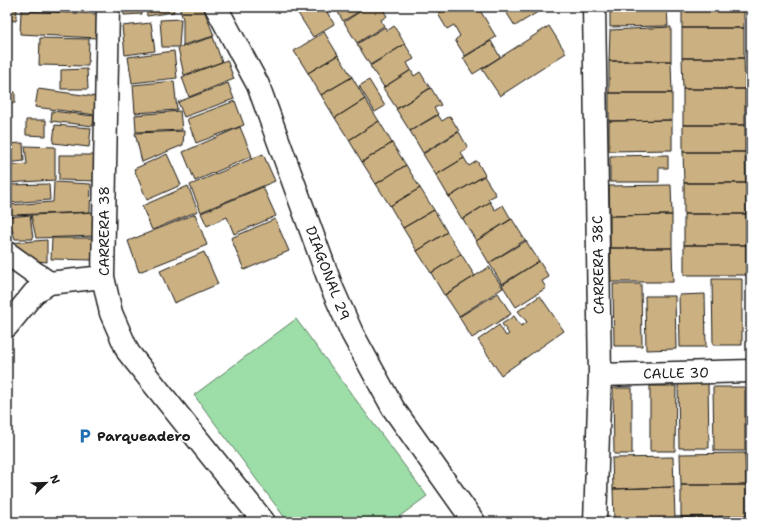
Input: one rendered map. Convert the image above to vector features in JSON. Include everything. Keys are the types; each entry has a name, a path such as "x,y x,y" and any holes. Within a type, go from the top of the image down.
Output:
{"street":[{"name":"CARRERA 38","path":"108,7 103,277 111,314 128,352 264,522"},
{"name":"DIAGONAL 29","path":"216,7 258,85 332,288 352,333 393,408 474,522"},
{"name":"CARRERA 38C","path":"594,7 600,375 595,522"},
{"path":"7,253 49,282"},
{"path":"7,326 34,293 49,282 103,277"},
{"name":"CALLE 30","path":"600,375 751,371"}],"green space":[{"path":"296,319 427,496 392,522 288,522 194,395"}],"building":[{"path":"85,7 85,10 31,8"},
{"path":"123,7 142,7 142,14 124,15"},
{"path":"146,7 173,7 174,12 147,16"},
{"path":"179,7 203,7 214,36 183,45 183,19"},
{"path":"294,7 324,7 334,24 313,37"},
{"path":"335,7 367,7 343,21"},
{"path":"367,7 381,7 387,16 381,20 384,26 357,43 344,22"},
{"path":"435,7 446,7 438,12"},
{"path":"449,7 478,7 496,37 465,56 455,40 460,36 454,25 447,29 438,14"},
{"path":"503,7 546,7 515,26"},
{"path":"610,7 667,7 668,26 610,27"},
{"path":"682,7 744,7 744,28 682,28"},
{"path":"7,8 17,9 16,21 7,20"},
{"path":"21,11 98,14 97,38 20,34"},
{"path":"181,19 179,47 162,47 160,20"},
{"path":"151,23 155,51 125,55 122,26"},
{"path":"394,26 405,44 370,65 357,44 385,27 387,31"},
{"path":"549,26 566,53 500,96 482,69"},
{"path":"671,27 671,61 609,61 610,30"},
{"path":"682,28 744,28 744,58 682,58"},
{"path":"324,32 338,55 308,73 294,51"},
{"path":"213,37 222,62 184,75 178,48"},
{"path":"40,38 89,39 88,66 39,65"},
{"path":"491,41 500,57 473,74 463,58"},
{"path":"405,44 414,59 407,63 411,70 384,87 370,66"},
{"path":"174,51 177,78 132,83 128,57"},
{"path":"338,55 352,77 321,95 308,73"},
{"path":"682,58 744,58 745,89 683,89"},
{"path":"227,60 234,79 189,97 182,77"},
{"path":"609,61 671,61 672,93 609,93"},
{"path":"7,67 12,67 12,88 7,88"},
{"path":"87,69 88,89 61,89 61,70"},
{"path":"411,70 414,76 420,72 430,88 397,109 383,88"},
{"path":"352,77 365,99 335,118 321,95"},
{"path":"369,80 385,106 375,112 359,86"},
{"path":"174,81 177,110 135,113 133,85"},
{"path":"228,83 234,99 184,117 178,102"},
{"path":"431,88 441,105 434,108 438,114 410,131 396,109"},
{"path":"38,89 98,97 96,115 35,107"},
{"path":"683,89 745,89 745,125 683,125"},
{"path":"7,92 15,92 15,103 7,104"},
{"path":"609,93 672,93 672,120 609,121"},
{"path":"365,99 379,121 349,140 335,118"},
{"path":"235,101 244,125 196,143 187,119"},
{"path":"52,111 94,116 93,126 51,121"},
{"path":"180,111 182,130 136,132 135,115"},
{"path":"438,115 442,121 450,116 459,131 423,153 410,131"},
{"path":"26,120 46,120 46,136 26,135"},
{"path":"672,120 672,150 609,151 609,121"},
{"path":"379,121 392,143 362,162 349,140"},
{"path":"55,125 91,128 89,147 53,143"},
{"path":"683,125 745,125 745,152 683,152"},
{"path":"240,127 252,156 195,181 183,152"},
{"path":"184,131 183,145 142,162 135,133"},
{"path":"459,132 468,148 461,152 464,158 436,175 423,154"},
{"path":"23,143 24,161 7,163 7,144"},
{"path":"392,143 406,165 376,184 362,162"},
{"path":"25,146 55,147 55,180 7,183 7,166 27,164"},
{"path":"683,152 745,152 746,183 684,183"},
{"path":"167,154 181,185 147,200 134,169"},
{"path":"263,154 275,181 201,212 190,185"},
{"path":"59,155 96,155 96,181 59,180"},
{"path":"668,155 668,168 659,168 659,182 610,182 610,156"},
{"path":"464,158 469,166 477,161 485,175 449,197 436,175"},
{"path":"406,165 420,188 390,206 376,184"},
{"path":"484,176 496,195 488,199 490,202 462,219 449,197"},
{"path":"54,182 91,184 90,212 11,215 9,205 53,202"},
{"path":"684,183 746,183 746,214 684,214"},
{"path":"49,184 50,200 7,203 7,185"},
{"path":"671,185 672,215 610,216 609,186"},
{"path":"188,186 198,211 152,230 142,206"},
{"path":"263,187 276,216 234,234 227,217 207,226 201,213"},
{"path":"420,188 434,210 403,228 390,206"},
{"path":"490,202 495,210 503,205 511,219 476,241 463,219"},
{"path":"434,210 447,232 417,251 403,228"},
{"path":"98,212 96,236 36,238 31,215"},
{"path":"195,214 207,245 139,272 128,241"},
{"path":"684,214 746,214 746,245 684,245"},
{"path":"30,215 33,239 15,239 8,217"},
{"path":"672,215 672,248 610,248 610,216"},
{"path":"275,219 289,251 244,270 231,238"},
{"path":"512,219 525,240 489,263 476,241"},
{"path":"447,232 461,254 431,273 417,251"},
{"path":"52,238 95,238 93,260 51,259"},
{"path":"47,240 47,262 27,260 9,243"},
{"path":"526,241 539,261 502,284 489,263"},
{"path":"684,245 746,245 746,275 684,275"},
{"path":"610,248 672,248 673,282 611,282"},
{"path":"204,252 218,284 174,303 160,271"},
{"path":"461,254 475,276 444,295 431,273"},
{"path":"539,261 549,277 542,281 546,288 516,307 502,285"},
{"path":"489,267 503,288 459,316 445,295"},
{"path":"712,279 742,279 742,345 713,345"},
{"path":"613,284 641,284 642,346 614,346"},
{"path":"498,293 511,314 472,338 459,317"},
{"path":"705,294 706,347 680,347 679,295"},
{"path":"540,296 564,331 501,375 478,340 499,325 506,336 509,334 502,324 514,316 521,326 527,322 518,311"},
{"path":"645,296 675,296 676,349 646,350"},
{"path":"708,380 709,448 679,448 678,381"},
{"path":"650,386 676,386 675,451 650,451"},
{"path":"713,387 745,387 745,451 714,451"},
{"path":"613,388 632,388 632,454 614,454"},
{"path":"745,453 746,485 681,485 680,454"},
{"path":"673,457 674,487 613,489 612,458"},
{"path":"681,485 746,485 746,516 681,517"},
{"path":"674,487 675,519 614,520 613,489"},
{"path":"746,516 746,522 681,522 681,517"},
{"path":"675,519 675,522 614,522 614,520"}],"place":[{"name":"Parqueadero","path":"85,436"}]}
